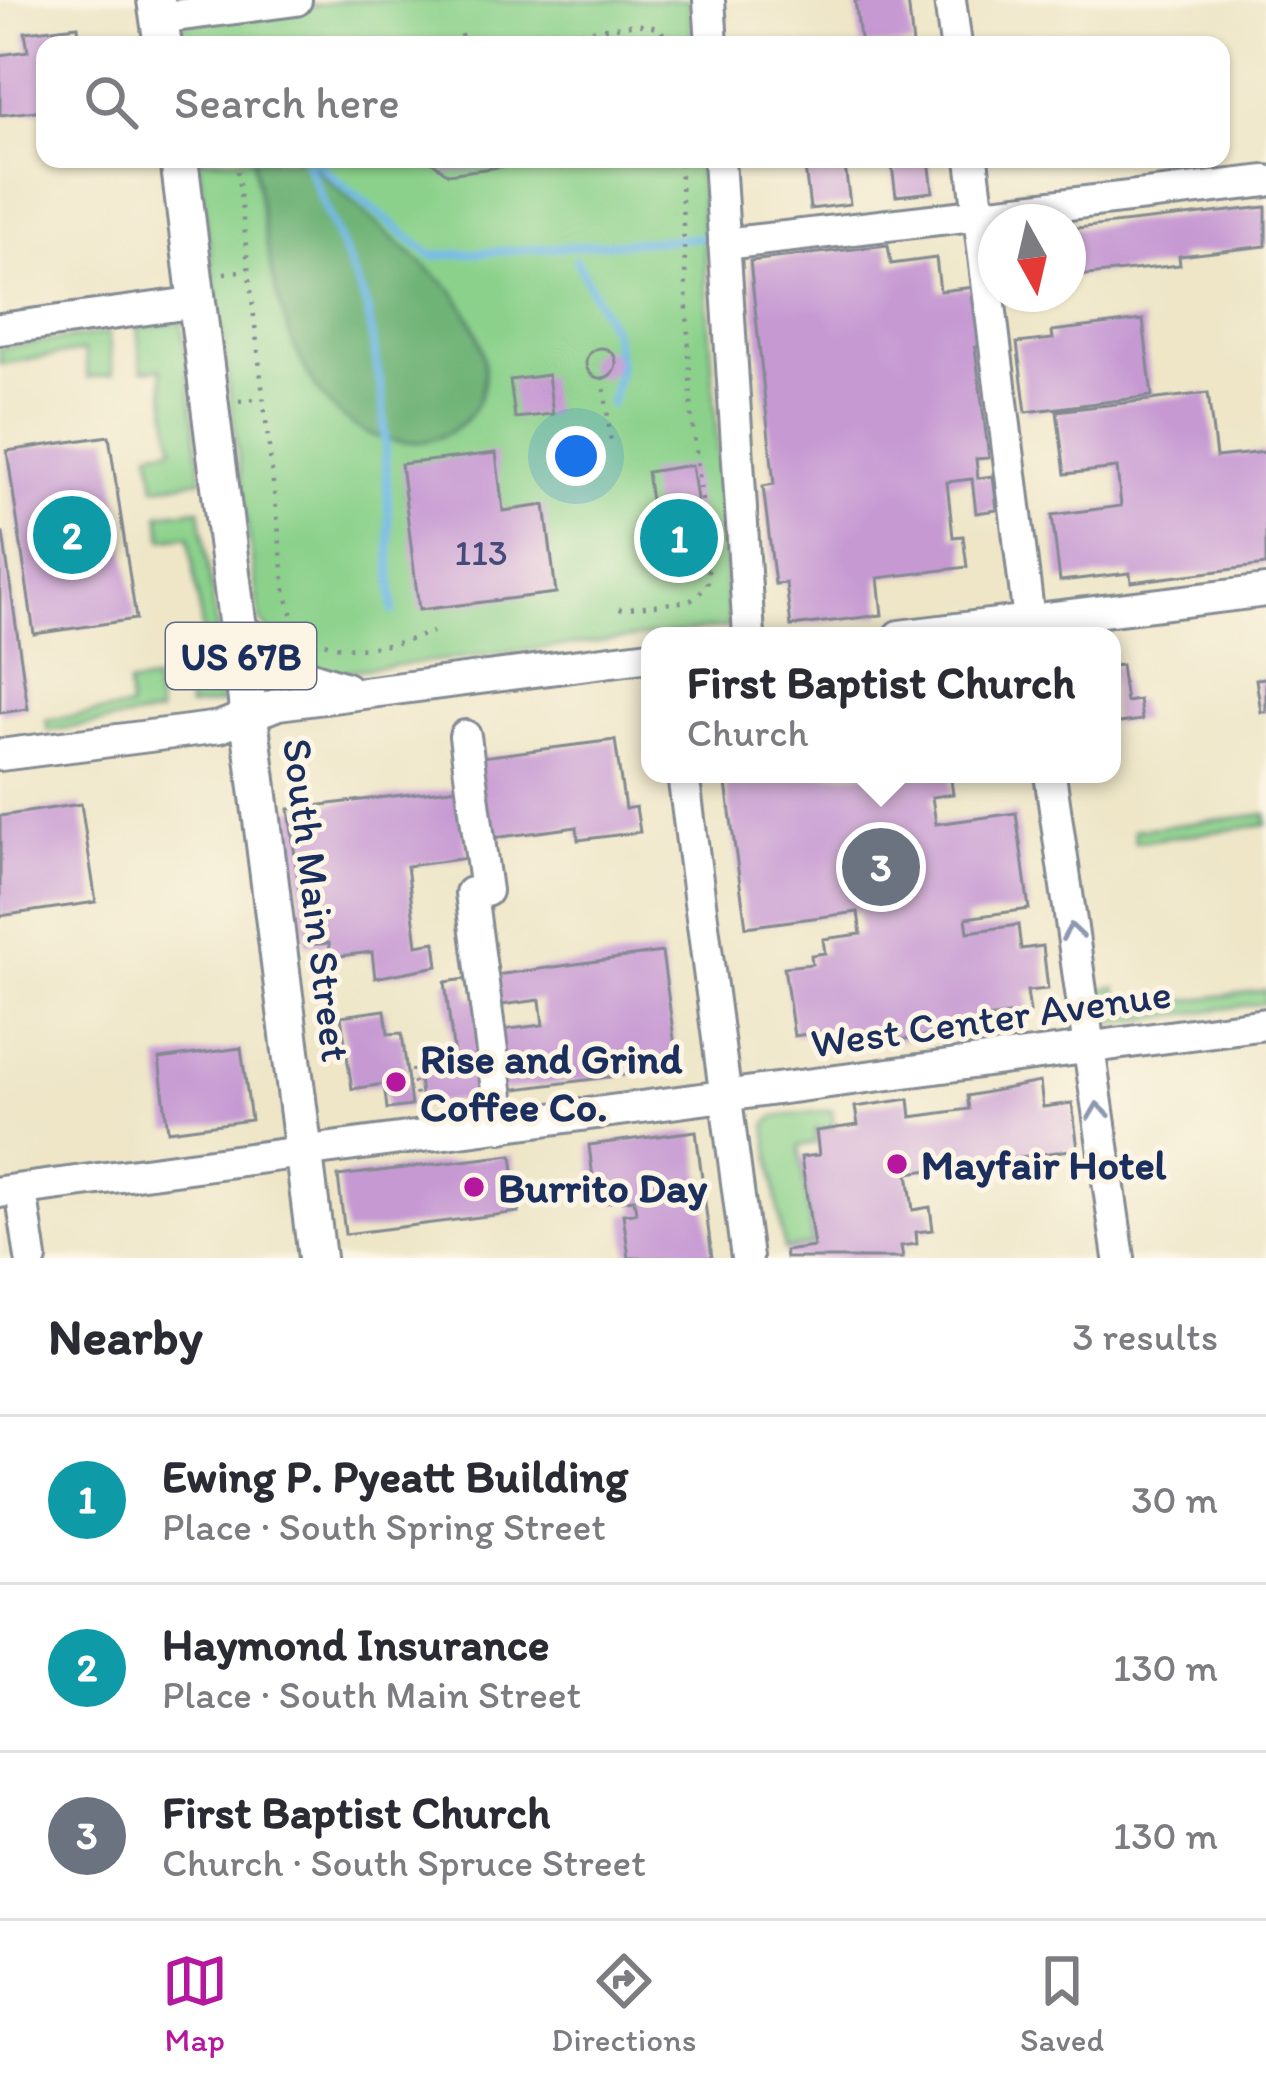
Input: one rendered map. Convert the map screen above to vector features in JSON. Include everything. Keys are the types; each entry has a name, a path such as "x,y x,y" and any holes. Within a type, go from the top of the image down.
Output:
{"main road":[{"name":"South Main Street","path":"180,168 304,1152"},
{"name":"US 67B","path":"304,1152 317,1258"}],"street":[{"path":"159,21 296,0"},
{"path":"709,0 711,36"},
{"path":"950,0 955,36"},
{"path":"720,168 748,627"},
{"path":"973,168 978,206"},
{"path":"1066,204 1266,181"},
{"path":"724,244 978,214"},
{"path":"0,329 200,302"},
{"path":"991,312 1029,627"},
{"path":"1035,627 1266,591"},
{"path":"237,624 289,670 339,688 369,691"},
{"path":"0,755 220,727 278,704 641,657"},
{"path":"465,736 486,891 471,893 502,1126"},
{"path":"684,783 748,1258"},
{"path":"1051,783 1118,1258"},
{"name":"West Center Avenue","path":"10,1191 1266,1024"},
{"path":"10,1191 31,1258"}],"path":[{"path":"550,36 636,24 659,28 664,36"},
{"path":"237,168 286,596 299,628 318,642 353,646 405,643 432,632"},
{"path":"619,609 690,601 707,587 680,168"},
{"path":"603,377 611,443"},
{"path":"412,1069 418,1109"},
{"path":"517,1192 536,1190"}],"green space":[{"path":"348,0 689,0 691,36 182,36 180,25"},
{"path":"199,168 700,168 729,627 641,627 641,637 329,673 293,658 260,620"},
{"path":"254,168 314,168 452,290 478,337 484,377 474,409 451,431 420,442 384,439 348,421 316,387 301,362 280,306"},
{"path":"181,322 202,480 155,487 150,451 173,447 161,368 142,370 137,328"},
{"path":"108,333 113,374 88,378 84,351 0,364 0,348"},
{"path":"200,509 227,702 189,707 187,689 210,685 189,536 163,539 159,514"},
{"path":"154,681 159,714 48,731 46,720 130,708 128,685"},
{"path":"1266,814 1266,825 1135,842 1134,830"},
{"path":"1116,987 1120,1009 1266,990 1266,1003 1101,1025 1096,990"},
{"path":"832,1110 834,1127 814,1130 816,1143 799,1146 812,1245 784,1249 766,1125 774,1117"}],"building":[{"path":"855,0 908,0 912,36 860,36"},
{"path":"78,26 79,36 36,36 36,111 0,115 0,55 28,51 25,32"},
{"path":"440,168 491,168 448,174"},
{"path":"805,168 845,168 850,204 810,209"},
{"path":"892,168 930,168 933,192 896,196"},
{"path":"1266,207 1266,246 1179,256 1180,265 1086,275 1086,227"},
{"path":"888,245 891,264 936,258 940,291 975,287 978,312 982,312 992,345 975,347 989,458 976,459 978,478 993,476 997,510 976,513 972,479 947,482 953,537 963,536 967,567 878,578 882,615 791,626 786,583 775,584 763,486 774,484 750,261"},
{"path":"1143,320 1152,396 1026,412 1017,343 1053,339 1052,331"},
{"path":"601,348 612,352 616,363 612,374 601,378 590,374 586,363 590,352"},
{"path":"548,375 553,414 515,418 510,380"},
{"path":"1208,393 1216,457 1266,452 1266,565 1131,582 1130,573 1060,581 1052,515 1121,506 1117,468 1065,474 1057,411"},
{"path":"109,436 136,619 34,634 7,451"},
{"path":"496,453 503,511 545,505 556,593 419,610 401,464"},
{"path":"692,465 707,567 661,574 647,472"},
{"path":"0,535 28,709 0,713"},
{"path":"1121,665 1126,702 1139,700 1142,720 1121,723"},
{"path":"1266,678 1266,712 1261,712 1256,679"},
{"path":"615,740 625,809 636,807 640,832 578,840 577,827 485,839 474,758"},
{"path":"951,783 953,794 932,797 936,824 1016,813 1029,909 966,918 968,932 1018,925 1021,949 1043,946 1048,989 1027,991 1030,1012 979,1019 980,1029 839,1048 838,1041 823,1043 821,1032 794,1036 784,967 812,964 811,955 825,953 823,939 861,934 858,912 746,927 726,784"},
{"path":"459,788 468,858 407,866 417,945 435,942 438,966 375,978 372,952 331,957 329,943 306,945 289,809"},
{"path":"81,804 96,902 0,916 0,816"},
{"path":"662,952 678,1068 501,1091 493,1031 543,1025 540,1000 493,1006 489,976"},
{"path":"466,979 469,998 482,997 494,1096 422,1105 418,1068 455,1064 445,982"},
{"path":"385,1010 388,1034 402,1033 411,1106 387,1109 384,1084 352,1089 341,1016"},
{"path":"241,1048 251,1120 168,1131 159,1059"},
{"name":"Mayfair Hotel","path":"1040,1082 1043,1107 1072,1103 1078,1149 908,1173 913,1210 930,1207 933,1230 916,1232 917,1244 901,1246 903,1258 786,1258 785,1251 814,1247 801,1157 819,1155 816,1131 858,1125 855,1107 909,1099 911,1117 969,1109 967,1096"},
{"path":"696,1131 712,1258 629,1258 623,1214 636,1213 634,1199 596,1204 589,1145"},
{"path":"512,1155 519,1212 345,1234 338,1176"}],"waterway":[{"path":"309,168 367,307 383,401 393,611"},
{"path":"322,168 432,256 706,237"},
{"path":"576,260 613,331 619,368 611,403"}],"place":[{"name":"Haymond Insurance","path":"72,535"},
{"name":"Ewing P. Pyeatt Building","path":"679,538"},
{"name":"First Baptist Church","path":"881,867"},
{"name":"Rise and Grind Coffee Co.","path":"396,1082"},
{"name":"Mayfair Hotel","path":"897,1164"},
{"name":"Burrito Day","path":"474,1187"}]}
